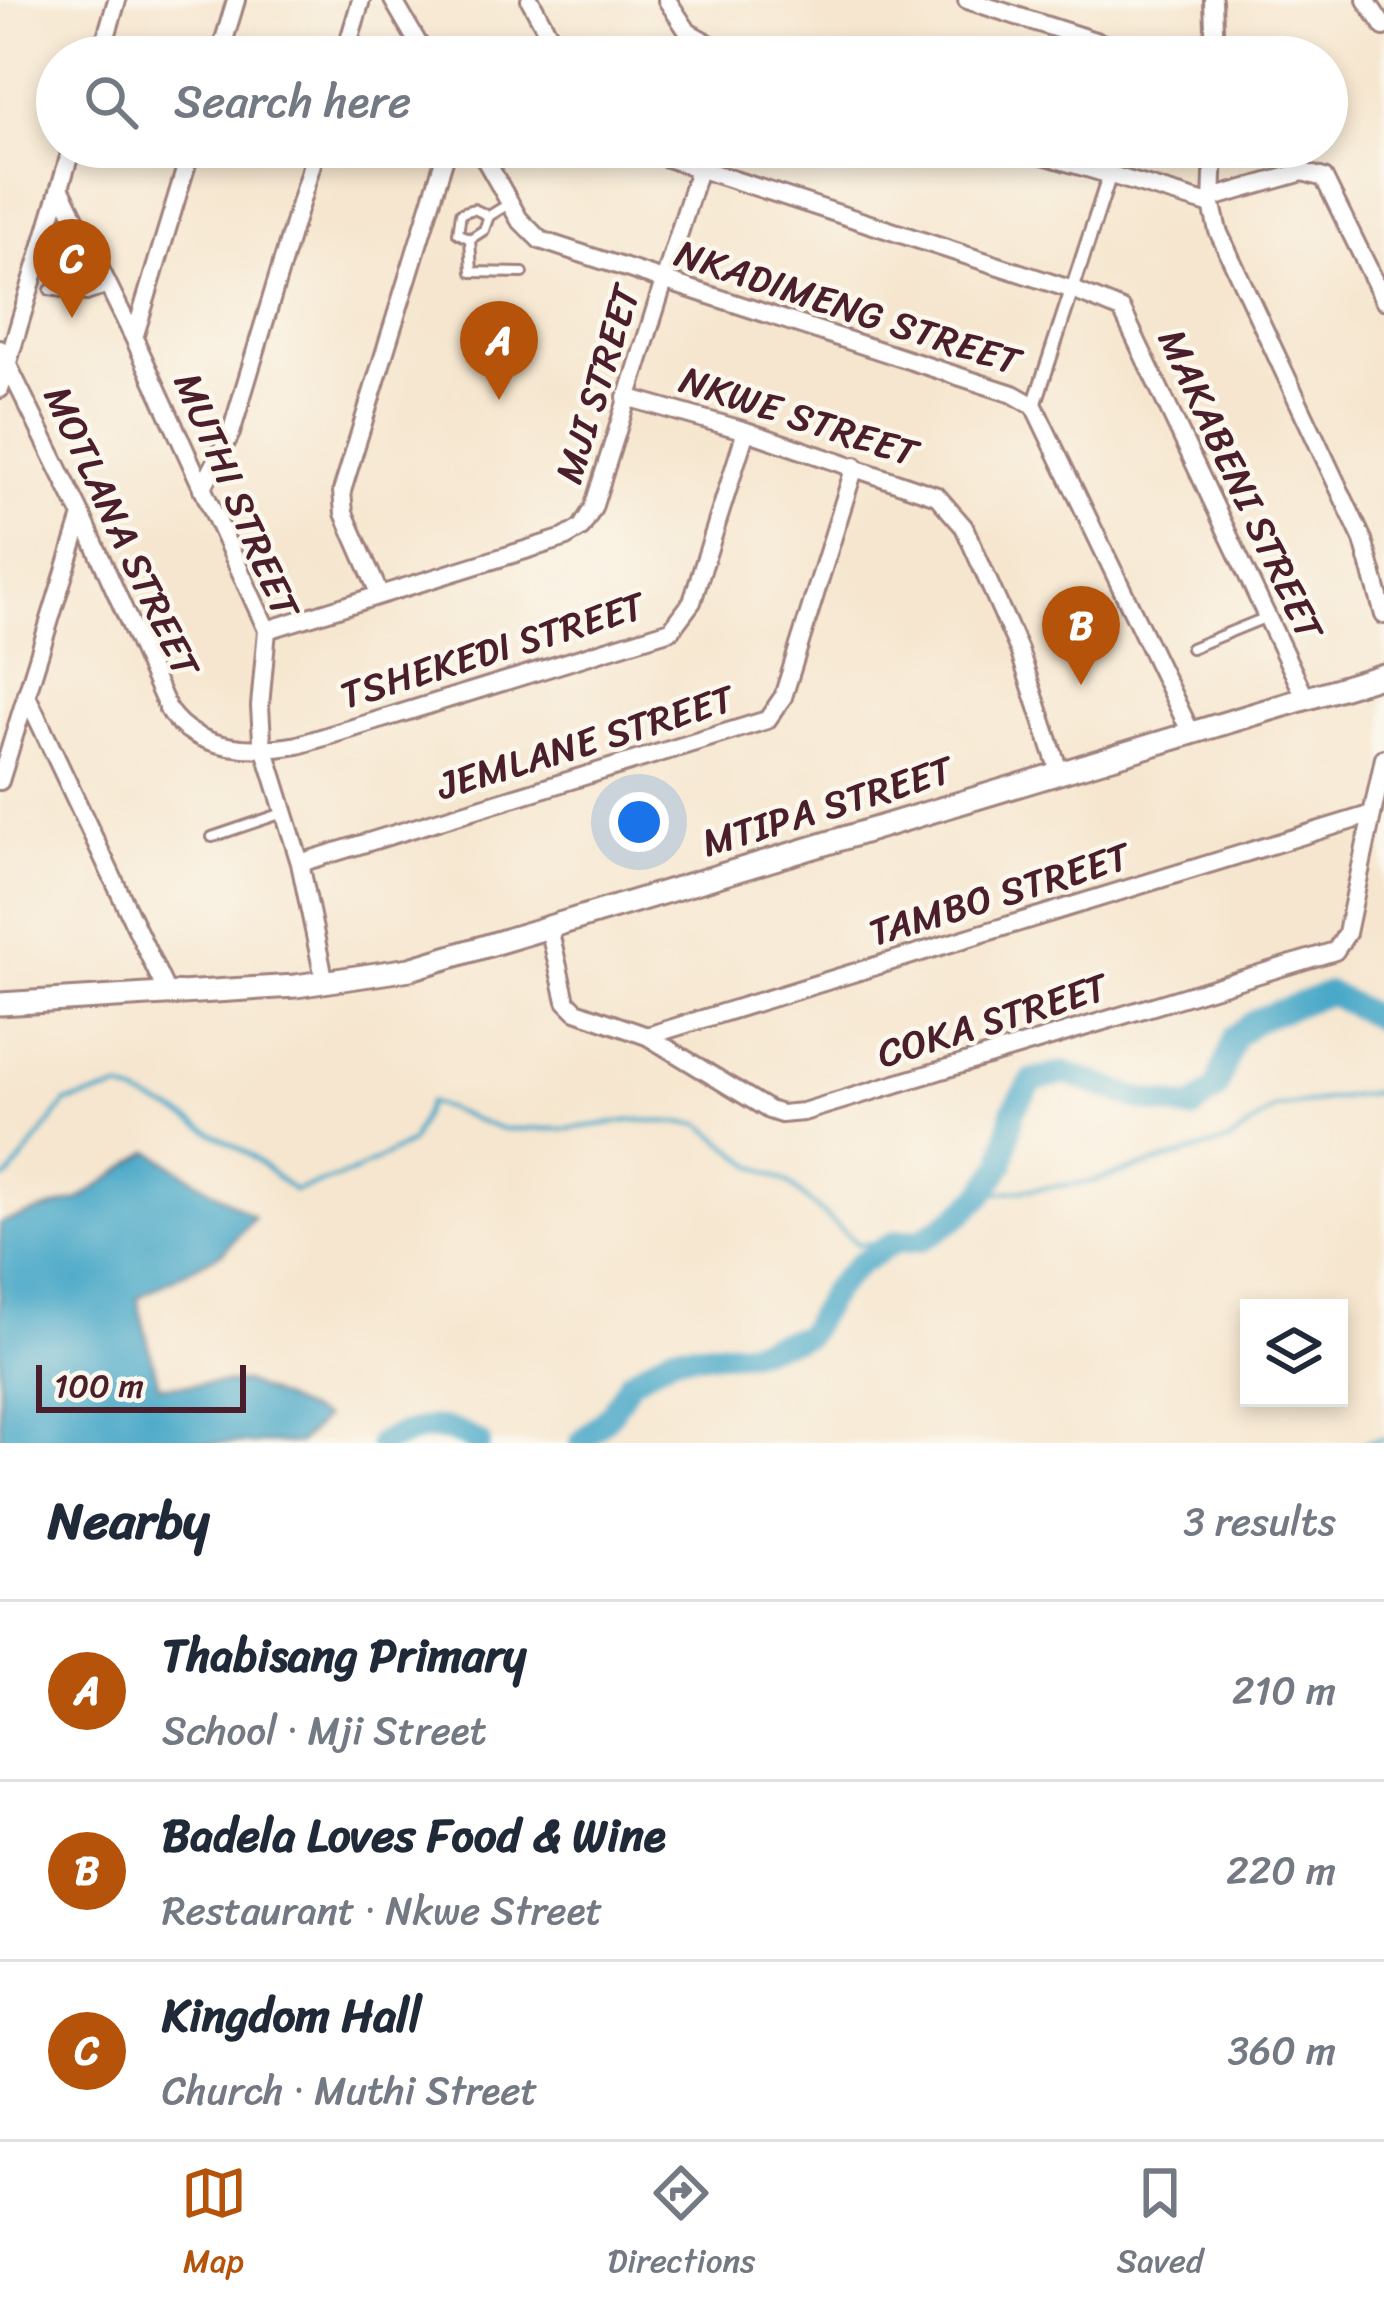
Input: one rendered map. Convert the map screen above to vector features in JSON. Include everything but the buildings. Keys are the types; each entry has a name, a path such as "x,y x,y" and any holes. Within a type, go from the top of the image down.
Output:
{"street":[{"path":"106,36 117,0"},
{"path":"225,36 236,0"},
{"path":"350,36 361,0"},
{"path":"393,0 414,36"},
{"path":"530,0 550,36"},
{"path":"667,0 695,36"},
{"path":"967,0 1079,36"},
{"path":"1213,0 1214,36"},
{"path":"1366,0 1384,27"},
{"path":"0,389 4,357 66,168"},
{"path":"134,338 186,168"},
{"path":"202,489 231,434 311,168"},
{"path":"379,593 344,513 343,490 442,168"},
{"name":"NKADIMENG STREET","path":"490,168 526,227 540,240 1013,394 1034,406 1191,733"},
{"name":"MAKABENI STREET","path":"695,168 1122,310 1306,698"},
{"path":"1080,168 1212,202 1303,172 1324,178 1384,300"},
{"path":"1213,168 1212,202 1218,231 1363,540 1384,615"},
{"name":"MJI STREET","path":"267,630 564,538 581,528 593,508 698,169"},
{"path":"1034,406 1108,177"},
{"name":"MUTHI STREET","path":"60,187 267,630 259,722 300,862 325,983"},
{"name":"MOTLANA STREET","path":"4,357 176,720 194,733 264,751"},
{"name":"NKWE STREET","path":"626,397 746,431 938,496 964,527 1019,650 1059,771"},
{"name":"TSHEKEDI STREET","path":"264,751 298,745 671,630 692,602 746,431"},
{"name":"JEMLANE STREET","path":"300,862 767,720 783,698 854,466"},
{"path":"0,781 82,516"},
{"path":"1363,540 1384,533"},
{"name":"MTIPA STREET","path":"0,1004 325,983 410,969 1384,675"},
{"path":"26,694 167,993"},
{"name":"COKA STREET","path":"549,928 570,1007 647,1036 769,1110 790,1114 1325,954 1341,945 1384,758"},
{"name":"TAMBO STREET","path":"647,1036 1369,815"}],"lane":[{"path":"470,239 484,230 489,216 510,203"},
{"path":"470,239 458,233 461,213 474,209 489,216"},
{"path":"470,239 472,272 524,273"},
{"path":"50,290 87,296 110,288"},
{"path":"1191,648 1267,617"},
{"path":"212,837 284,813"}],"water":[{"path":"150,1151 254,1217 223,1252 137,1298 159,1386 244,1382 324,1418 299,1443 0,1443 0,1223 78,1200"}],"waterway":[{"path":"581,1443 612,1412 630,1381 673,1355 745,1352 806,1336 834,1289 860,1263 895,1242 921,1240 956,1218 982,1195 1003,1163 1013,1110 1033,1080 1065,1073 1139,1099 1192,1109 1216,1089 1235,1036 1258,1019 1329,993 1384,1022"},
{"path":"0,1179 8,1178 66,1102 120,1089 174,1111 250,1155 294,1191 352,1173 411,1142 429,1102 500,1129 567,1129 635,1120 701,1124 751,1164 787,1182 858,1244 895,1242"},
{"path":"982,1195 1091,1182 1230,1141 1275,1108 1384,1091"},
{"path":"381,1443 430,1428 453,1431 479,1443"},
{"path":"1366,1443 1384,1439"}],"place":[{"name":"Kingdom Hall","path":"72,318"},
{"name":"Thabisang Primary","path":"499,400"},
{"name":"Badela Loves Food & Wine","path":"1081,685"}]}
